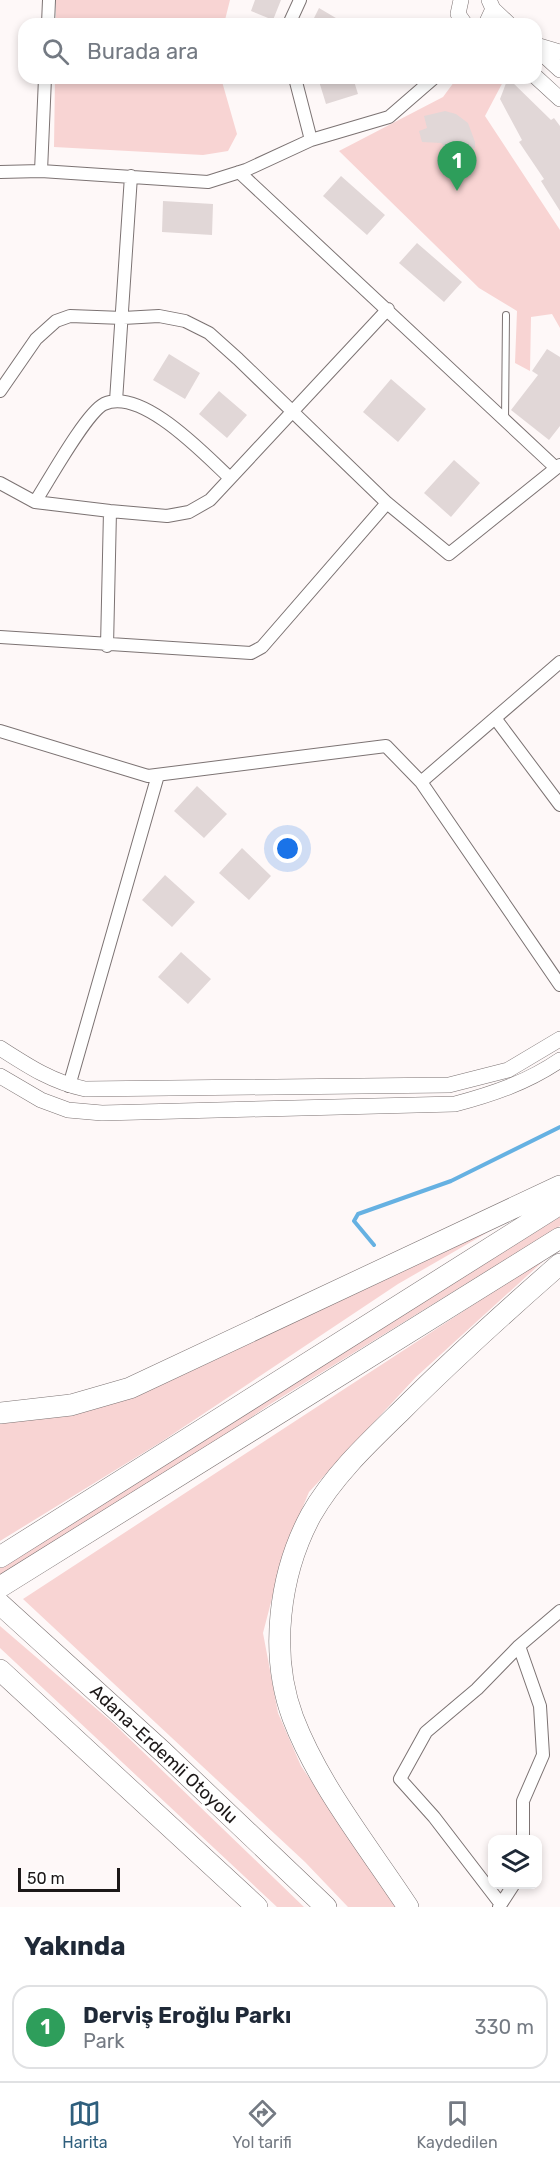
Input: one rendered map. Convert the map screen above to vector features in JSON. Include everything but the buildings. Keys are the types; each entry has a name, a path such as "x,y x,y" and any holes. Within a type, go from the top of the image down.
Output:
{"highway":[{"path":"0,1413 71,1405 130,1388 560,1186"},
{"path":"0,1557 560,1204"},
{"path":"0,1587 560,1238"},
{"path":"408,1907 315,1767 292,1716 282,1666 280,1637 283,1596 295,1552 311,1515 335,1481 368,1444 440,1372 560,1264"},
{"name":"Adana-Erdemli Otoyolu","path":"7,1610 326,1907"},
{"path":"0,1670 257,1907"}],"street":[{"path":"48,18 49,0"},
{"path":"292,18 300,0"},
{"path":"487,18 491,3"},
{"path":"491,3 504,18"},
{"path":"542,48 560,52"},
{"path":"542,53 560,70"},
{"path":"542,82 560,99"},
{"path":"41,171 45,84"},
{"path":"297,84 311,140"},
{"path":"0,172 41,171 208,182 239,172 311,140 388,117 427,84"},
{"path":"0,391 36,339 56,321 70,316 123,318 159,316 185,321 208,333 294,410 387,503 449,554 558,466 239,172"},
{"path":"116,401 131,176"},
{"path":"0,483 35,502 167,516 189,512 210,500 388,309"},
{"path":"35,502 89,418 103,405 116,401 150,411 189,440 230,478"},
{"path":"0,637 107,646 251,653 262,647 387,503"},
{"path":"107,646 110,511"},
{"path":"421,782 560,662"},
{"path":"495,718 560,805"},
{"path":"0,731 148,776 386,746 421,782 560,985"},
{"path":"69,1086 158,775"},
{"path":"0,1048 42,1075 69,1086 118,1091 449,1085 508,1070 560,1038"},
{"path":"0,1076 41,1100 68,1110 102,1113 455,1104 489,1095 538,1075 560,1060"},
{"path":"510,1889 499,1905 434,1817 400,1779 426,1732 477,1689 519,1646 560,1611"},
{"path":"519,1646 540,1706 543,1755 523,1801 523,1835"}],"lane":[{"path":"506,315 506,420"}],"shaded area":[{"path":"56,0 230,0 226,18 56,18"},
{"path":"55,84 223,84 237,134 228,151 203,155 54,147"},
{"path":"453,84 502,84 485,116 560,230 560,328 552,314 531,317 530,371 515,363 517,311 479,288 339,151 443,97"},
{"path":"560,1217 560,1226 272,1403 197,1454 0,1576 0,1565"},
{"path":"490,1231 398,1284 161,1442 0,1541 0,1422 70,1415"},
{"path":"551,1254 416,1377 309,1492 284,1552 263,1633 278,1713 301,1766 398,1907 348,1907 305,1862 23,1599"},
{"path":"0,1626 114,1724 304,1907 277,1907 0,1648"}],"waterway":[{"path":"374,1245 354,1221 358,1214 451,1181 560,1127"}],"place":[{"name":"Derviş Eroğlu Parkı","path":"457,191"}]}
